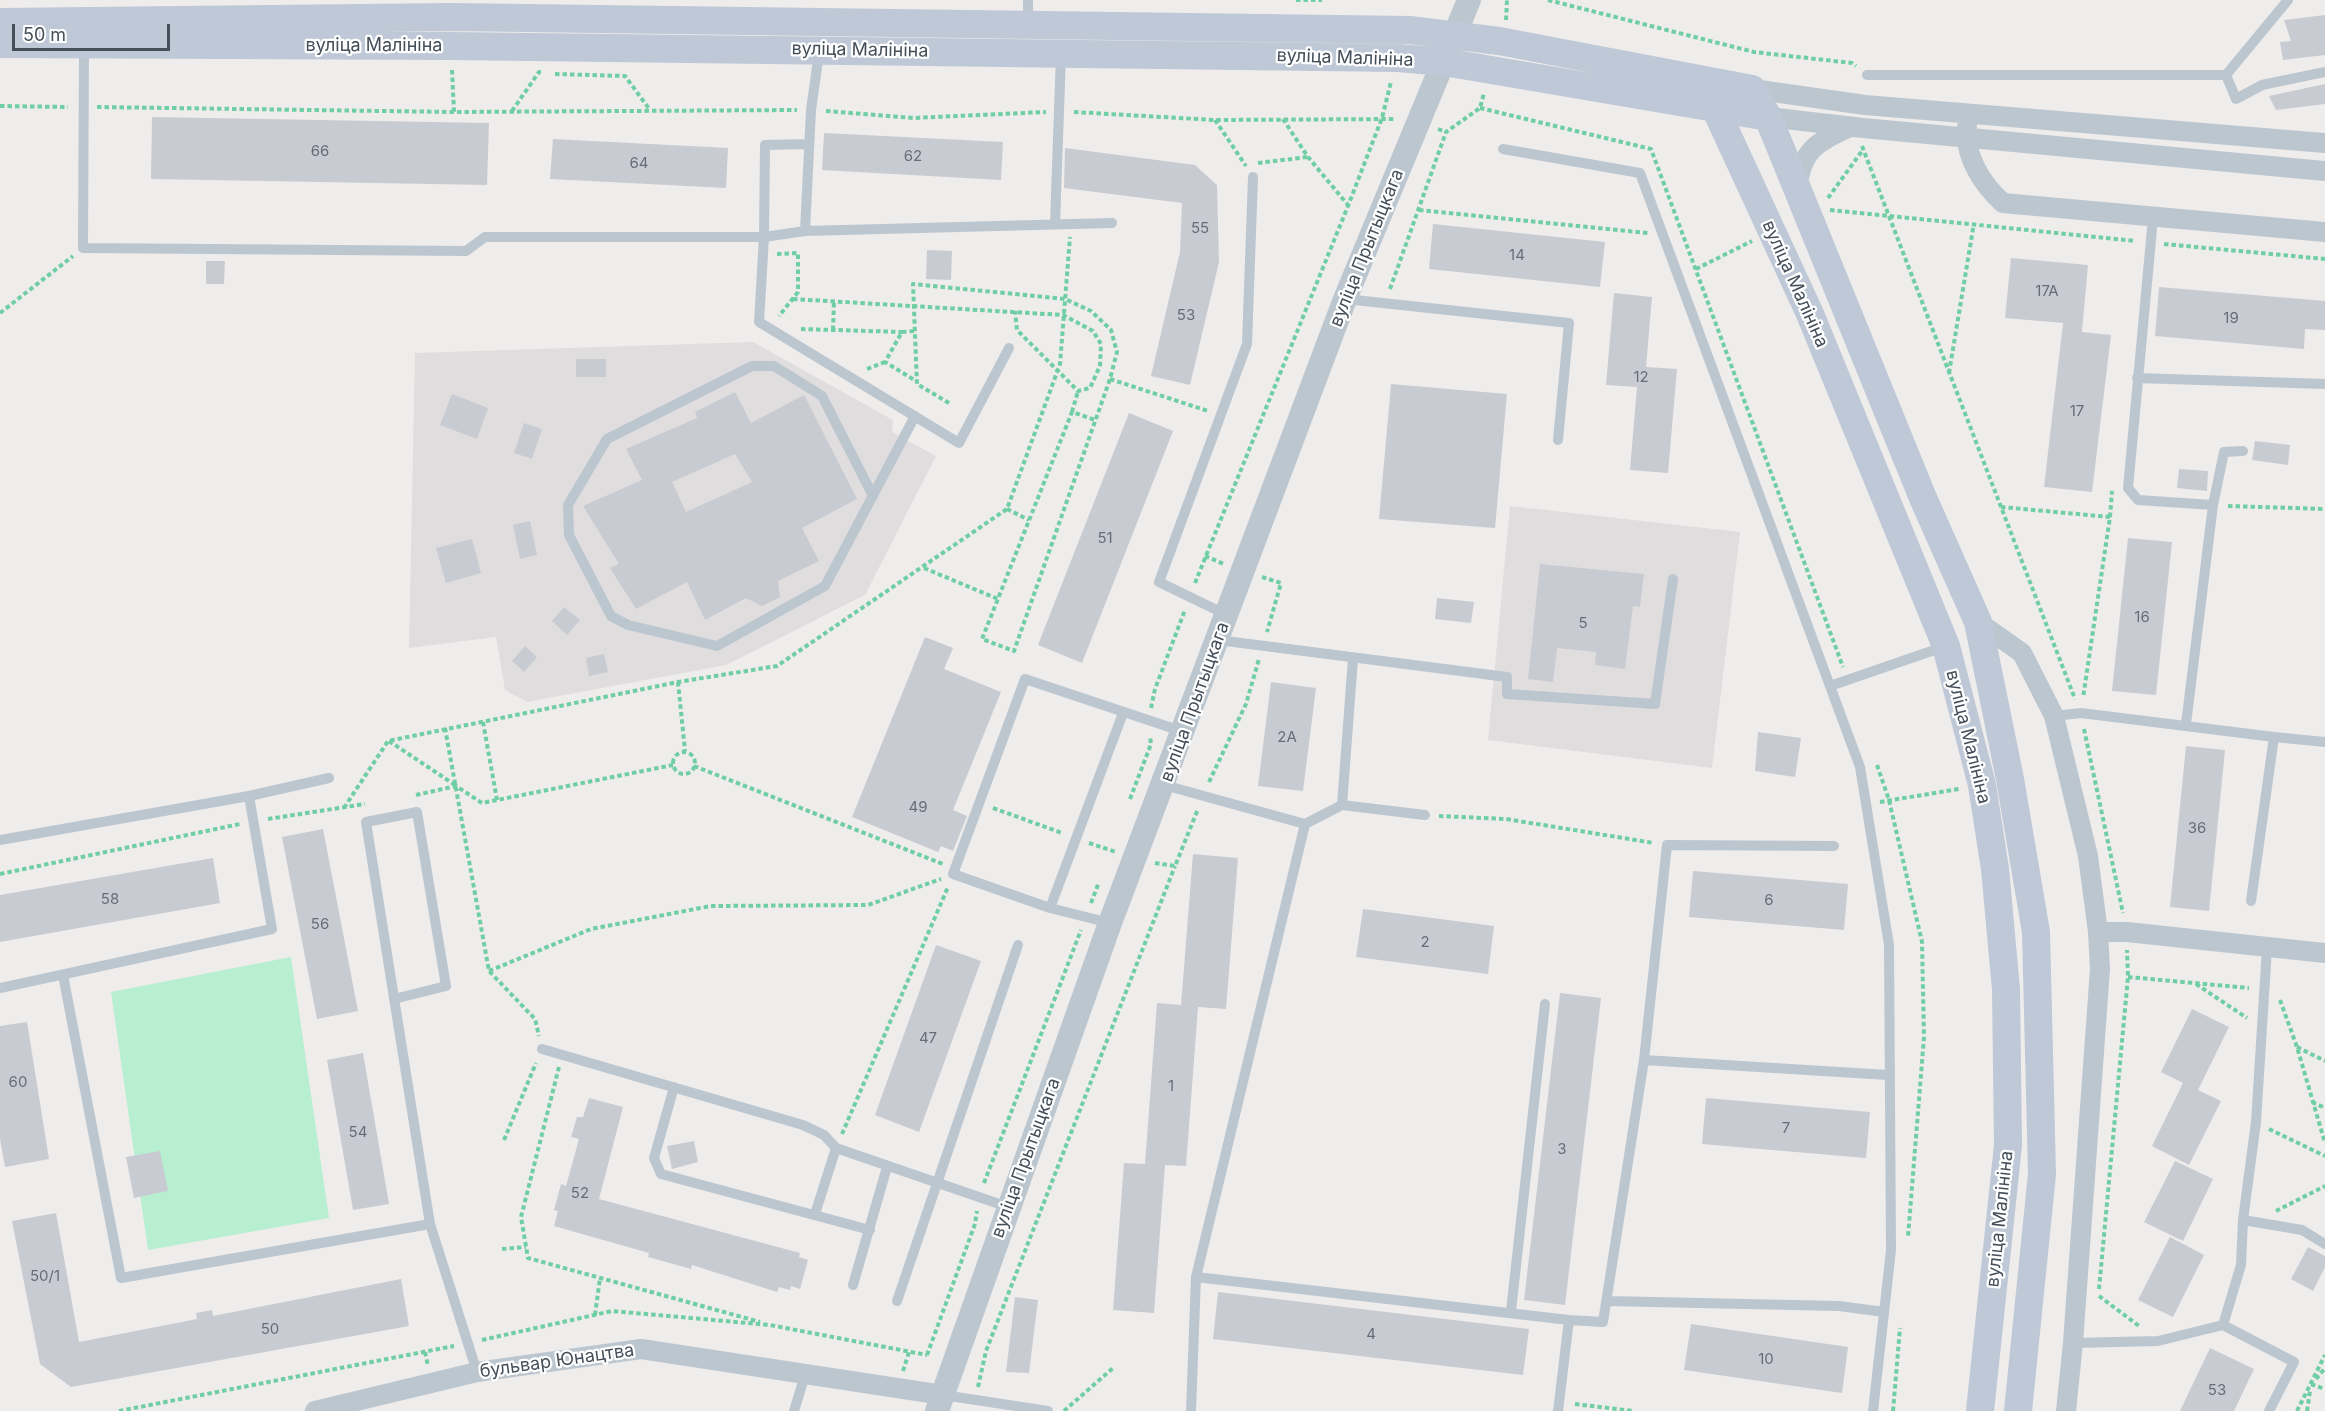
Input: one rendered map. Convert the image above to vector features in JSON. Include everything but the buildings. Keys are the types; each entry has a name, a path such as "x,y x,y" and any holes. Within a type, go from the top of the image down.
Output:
{"main road":[{"name":"вуліца Малініна","path":"0,22 1028,12 1062,38 1444,62 1490,72 1768,117"},
{"name":"вуліца Малініна","path":"0,44 819,50 1062,38 1410,30 1499,41 1752,89 1768,117 1808,204 1923,498 1978,622 2010,779 2036,932 2042,1174 2018,1411"},
{"name":"вуліца Малініна","path":"1702,80 1810,314 1946,646 1982,785 1995,869 2006,989 2008,1145 1980,1411"}],"street":[{"name":"вуліца Прытыцкага","path":"940,1403 1110,923 1184,732 1345,299 1469,0"},
{"path":"1752,89 1865,105 2325,143"},
{"path":"1968,113 1966,138 1985,186 2002,203 2325,232"},
{"path":"1768,117 1856,128 2325,171"},
{"path":"1808,204 1799,168 1808,151 1856,128"},
{"path":"1978,622 2022,653 2054,716 2088,856 2098,932 2100,969 2066,1411"},
{"path":"2098,932 2127,932 2267,948 2325,952"},
{"name":"бульвар Юнацтва","path":"315,1411 477,1372 641,1349 805,1375 940,1403"}],"lane":[{"path":"2226,75 2288,0"},
{"path":"1055,224 1062,38"},
{"path":"84,44 83,248 466,251 485,237 764,237 805,231 1112,223"},
{"path":"805,231 811,110 819,50"},
{"path":"2226,75 2236,99 2262,85 2325,72"},
{"path":"1867,75 2226,75"},
{"path":"809,144 765,145 764,237 759,322 959,443 1010,348"},
{"path":"1503,149 1640,173 1860,767 1889,945 1888,1075 1891,1250 1873,1411"},
{"path":"1227,615 1159,582 1247,344 1253,177"},
{"path":"2153,218 2128,488 2138,500 2213,505"},
{"path":"1345,299 1569,323 1558,440"},
{"path":"873,496 822,396 774,366 752,366 607,439 568,505 569,535 611,616 628,625 717,646 825,586 873,496 915,416"},
{"path":"2137,378 2325,384"},
{"path":"2186,724 2213,505 2224,452 2243,451"},
{"path":"1218,640 1507,677 1507,694 1655,704 1673,579"},
{"path":"1830,686 1946,646"},
{"path":"1342,805 1353,659"},
{"path":"1110,923 1050,908 954,871 1025,679 1184,732"},
{"path":"1050,908 1123,713"},
{"path":"2054,716 2080,713 2325,742"},
{"path":"2251,901 2274,737"},
{"path":"0,840 249,796 329,778"},
{"path":"1164,785 1305,824 1342,805 1425,815"},
{"path":"0,988 272,929 249,796"},
{"path":"394,999 446,986 417,812 366,822 394,999 430,1224 477,1372"},
{"path":"1191,1411 1196,1277 1305,824"},
{"path":"1196,1277 1603,1322 1644,1060 1667,845 1834,846"},
{"path":"897,1301 1018,945"},
{"path":"2223,1325 2241,1265 2248,1221 2267,948"},
{"path":"63,975 121,1278 430,1224"},
{"path":"1511,1311 1545,1004"},
{"path":"542,1049 803,1125 824,1135 836,1148 1008,1207"},
{"path":"1644,1060 1888,1075"},
{"path":"674,1087 654,1158 661,1174 870,1230"},
{"path":"815,1214 836,1148"},
{"path":"853,1285 887,1167"},
{"path":"2248,1221 2302,1230 2325,1244"},
{"path":"1606,1301 1839,1306 1884,1312"},
{"path":"1559,1406 1569,1320"},
{"path":"2073,1343 2158,1341 2223,1325 2294,1362 2269,1411"},
{"path":"794,1411 805,1375"},
{"path":"940,1403 974,1400 1048,1411"}],"path":[{"path":"1296,0 1322,0"},
{"path":"1499,41 1508,15 1507,0"},
{"path":"1548,0 1754,52 1852,63 1867,75"},
{"path":"1127,808 1151,744 1148,721 1155,689 1382,118 1398,58"},
{"path":"512,111 539,72 576,76 625,76 650,111"},
{"path":"1385,304 1446,132 1480,108 1490,72"},
{"path":"0,106 512,111 811,110 913,118 1058,111 1215,120 1382,118 1419,121 1446,132"},
{"path":"1480,108 1651,148 1847,681"},
{"path":"1283,119 1308,157 1348,206"},
{"path":"1215,120 1253,177"},
{"path":"1856,128 1862,151 2080,713"},
{"path":"1808,204 1862,151"},
{"path":"1245,165 1308,157"},
{"path":"1808,204 1887,216 2325,259"},
{"path":"1419,210 1684,238"},
{"path":"344,808 388,741 678,682 777,666 924,568 1007,509 1057,370 1071,223"},
{"path":"1949,374 1974,223"},
{"path":"1696,268 1772,231"},
{"path":"0,313 83,248"},
{"path":"770,254 798,253 798,292 778,317"},
{"path":"916,381 913,284 1065,299 1091,311 1111,330 1117,352 1110,378 1014,651 982,639 1072,412 1078,391"},
{"path":"793,299 913,304 1063,315 1093,331 1101,344 1100,366 1090,387 1078,391"},
{"path":"833,330 834,301"},
{"path":"771,309 784,325"},
{"path":"1015,311 1017,330 1078,391"},
{"path":"801,334 792,329 915,331"},
{"path":"858,364 867,370 885,362 902,332"},
{"path":"885,362 949,403"},
{"path":"1110,378 1220,415"},
{"path":"1072,412 1095,420"},
{"path":"2213,505 2325,509"},
{"path":"1007,509 1029,520"},
{"path":"924,568 998,599"},
{"path":"678,682 685,751 692,756 694,766 690,772 683,774 676,771 673,765 676,755 685,751"},
{"path":"483,722 497,800"},
{"path":"445,728 489,971 535,1018"},
{"path":"388,741 482,803 673,765"},
{"path":"1874,757 1889,800 1922,942 1924,1037 1908,1246"},
{"path":"694,766 954,871"},
{"path":"412,796 456,786"},
{"path":"978,803 1111,850"},
{"path":"0,874 255,821 366,804"},
{"path":"1425,815 1506,819 1667,845"},
{"path":"1107,861 1115,840"},
{"path":"974,1400 986,1352 1175,866"},
{"path":"489,971 591,929 711,906 868,905 954,871"},
{"path":"836,1148 954,871"},
{"path":"927,1354 975,1224 979,1198 1103,872"},
{"path":"2195,984 2249,1020"},
{"path":"2297,1047 2325,1061"},
{"path":"504,1140 542,1049"},
{"path":"562,1055 521,1217 528,1257 770,1325"},
{"path":"2312,1102 2325,1108"},
{"path":"2256,1122 2325,1156"},
{"path":"2248,1221 2325,1186"},
{"path":"502,1249 526,1247"},
{"path":"595,1315 600,1278"},
{"path":"2099,1296 2158,1341"},
{"path":"1893,1411 1901,1317"},
{"path":"2297,1411 2325,1355"},
{"path":"1064,1411 1113,1368"},
{"path":"2307,1411 2311,1384 2325,1368"},
{"path":"2311,1384 2325,1389"},
{"path":"1559,1406 1633,1411"}],"shaded area":[{"path":"753,342 893,420 892,432 936,456 865,595 726,665 527,702 505,690 496,637 409,648 415,353"},
{"path":"1510,506 1740,532 1712,768 1488,740"}],"green space":[{"path":"291,957 329,1218 148,1250 111,992"}]}
